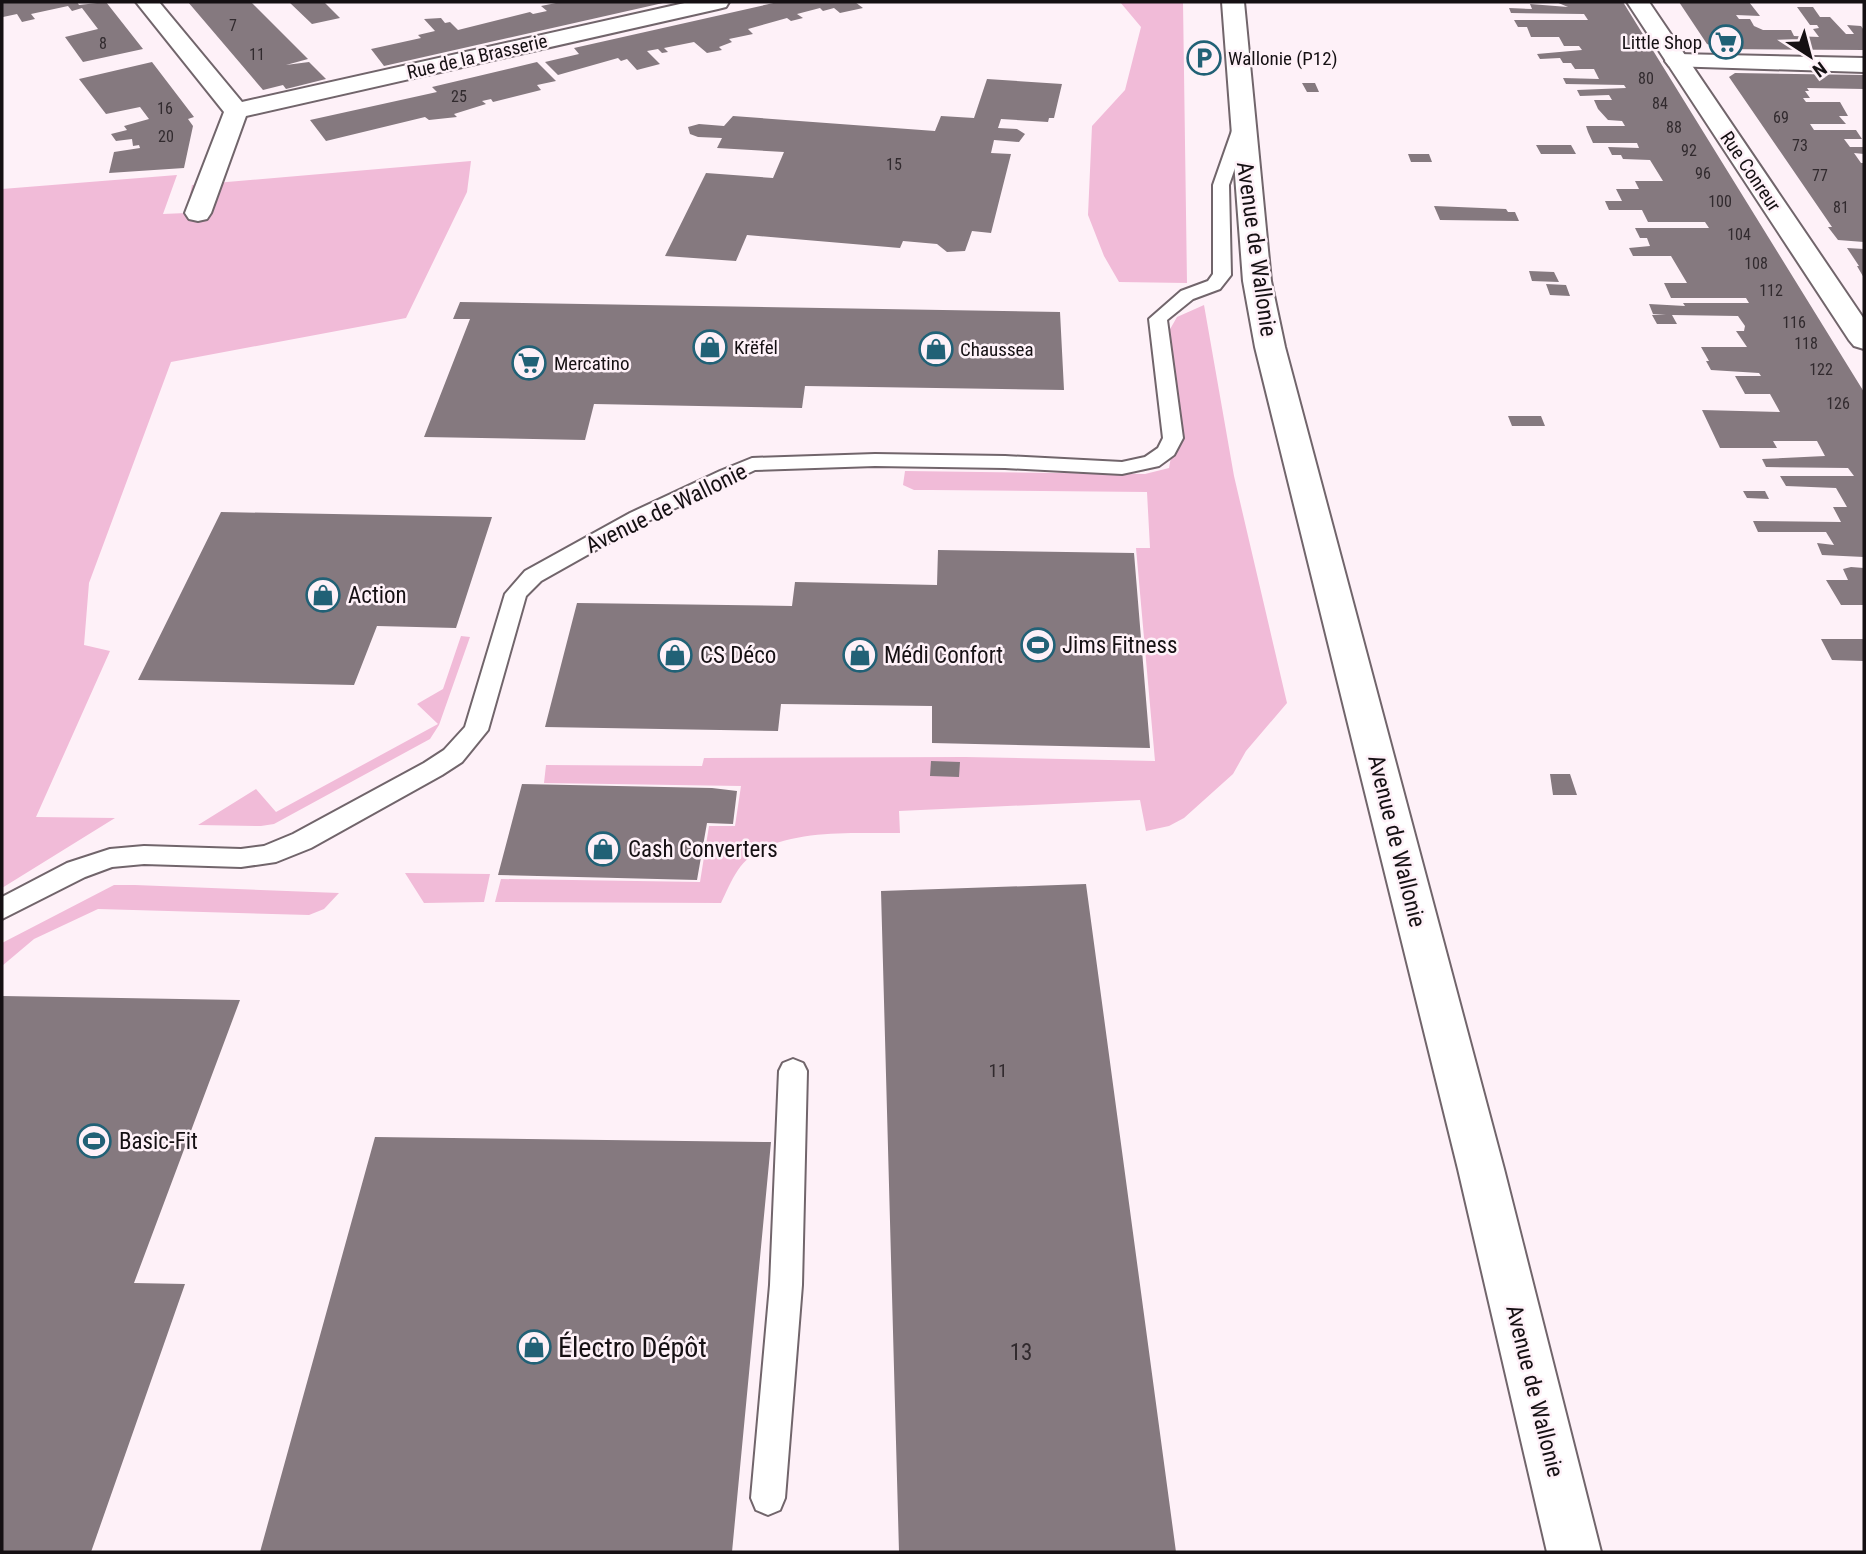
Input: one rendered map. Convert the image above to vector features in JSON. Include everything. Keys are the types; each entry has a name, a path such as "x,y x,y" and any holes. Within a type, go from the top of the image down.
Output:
{"street":[{"path":"147,2 236,111 198,213"},
{"name":"Rue de la Brasserie","path":"236,111 718,2"},
{"name":"Avenue de Wallonie","path":"1233,2 1256,281 1270,347 1481,1169 1574,1552"},
{"name":"Rue Conreur","path":"1638,2 1864,340"},
{"path":"1677,61 1864,65"}],"lane":[{"name":"Avenue de Wallonie","path":"2,909 76,870 110,858 144,855 241,858 267,855 302,841 433,769 453,756 476,730 516,594 533,576 652,511 752,464 875,460 1005,462 1051,467 1122,468 1152,462 1167,451 1173,438 1158,319 1188,295 1214,285 1222,275 1222,185 1242,125"},
{"path":"768,1498 786,1310 793,1153 793,1071"}],"shaded area":[{"path":"1120,2 1183,2 1187,283 1119,282 1104,256 1088,215 1092,126 1125,90 1141,27"},
{"path":"471,161 467,192 406,318 171,362 89,583 84,645 110,651 36,817 115,818 2,888 2,189 177,175 163,214 186,213 192,185"},
{"path":"1204,305 1234,476 1287,703 1246,751 1233,774 1184,818 1169,826 1146,831 1140,800 899,811 900,833 813,835 769,846 752,856 738,870 721,903 495,902 501,879 700,882 709,826 735,826 741,786 544,783 546,765 702,766 704,758 965,757 1155,761 1136,548 1150,548 1147,492 914,490 903,485 905,471 1145,474 1169,468 1175,435 1169,331 1177,317"},
{"path":"461,636 470,637 439,725 430,739 274,824 198,825 256,789 276,812 438,724 417,704 443,689"},
{"path":"405,873 490,874 484,902 424,903"},
{"path":"114,885 339,893 324,909 309,915 98,909 34,939 2,966 2,943"}],"building":[{"path":"2,2 77,2 79,5 106,2 143,49 83,62 65,37 98,29 82,8 72,11 68,6 31,14 35,19 22,22 17,14 3,17"},
{"path":"188,2 251,2 308,59 286,65 309,62 326,79 286,89 283,85 263,90"},
{"path":"289,2 324,2 340,18 312,24"},
{"path":"561,2 663,3 384,66 371,49 421,38 418,35 435,31 424,19 441,18 458,30 530,12 533,14 547,11 541,6"},
{"path":"778,2 855,2 863,8 840,13 834,8 823,11 820,8 797,14 803,18 791,21 787,18 748,29 753,34 729,39 732,42 719,47 722,50 707,53 694,42 664,48 668,52 662,53 658,49 647,51 660,64 637,70 627,59 621,61 618,58 558,75 545,62 579,54 574,48"},
{"path":"1556,2 1623,2 1864,392 1864,557 1822,555 1817,543 1834,545 1826,532 1758,532 1753,521 1841,522 1833,507 1847,507 1836,488 1786,486 1780,476 1854,476 1848,468 1766,467 1762,459 1825,456 1817,441 1773,441 1777,448 1720,448 1702,410 1780,412 1770,394 1745,394 1735,376 1761,376 1759,373 1711,370 1706,361 1709,361 1701,347 1747,347 1736,331 1744,331 1745,326 1738,316 1672,315 1677,324 1657,324 1652,315 1666,314 1653,314 1649,304 1685,306 1683,303 1749,303 1746,298 1671,298 1664,283 1687,283 1671,256 1633,256 1629,248 1650,246 1647,238 1640,238 1635,228 1709,228 1705,222 1648,222 1642,210 1609,210 1605,201 1622,201 1616,189 1639,189 1635,181 1663,181 1650,160 1623,159 1621,155 1612,155 1608,147 1639,148 1637,143 1593,143 1588,132 1586,126 1625,126 1622,121 1608,120 1598,109 1594,100 1612,100 1609,95 1580,96 1577,90 1626,88 1624,85 1566,84 1563,78 1599,79 1594,69 1575,69 1571,63 1563,63 1560,58 1540,59 1537,54 1582,50 1579,46 1564,46 1559,37 1531,37 1527,27 1518,27 1514,20 1588,20 1584,14 1511,13 1509,8 1532,9 1530,4 1568,7"},
{"path":"1679,2 1749,2 1760,16 1736,15 1739,19 1750,19 1754,26 1763,30 1791,30 1794,36 1819,37 1813,29 1819,28 1817,25 1810,25 1797,7 1813,7 1820,17 1830,17 1846,34 1854,34 1847,25 1861,26 1864,30 1864,50 1720,49 1707,44"},
{"path":"152,62 194,117 188,119 193,126 184,168 109,173 114,152 140,148 139,145 133,146 132,139 116,141 111,134 127,130 124,126 149,119 140,107 106,114 79,79"},
{"path":"537,62 556,81 537,85 541,90 493,102 491,99 482,101 486,104 454,114 457,117 429,120 425,117 326,141 310,120 437,92 432,87"},
{"path":"1735,73 1864,75 1864,89 1807,88 1809,91 1805,91 1810,98 1803,98 1806,102 1840,102 1848,116 1839,116 1846,124 1810,124 1814,130 1856,130 1862,139 1844,139 1850,147 1864,147 1864,154 1854,153 1861,163 1864,163 1864,242 1838,240 1828,227 1832,227 1729,77"},
{"path":"987,79 1062,84 1054,118 1049,118 1048,122 1001,119 998,128 1017,129 1025,134 1019,142 994,140 991,153 1011,154 991,233 972,231 965,251 947,252 937,244 903,241 900,248 747,235 736,261 665,256 706,173 773,178 784,152 717,148 722,138 698,137 690,134 688,127 699,124 724,126 733,116 935,131 941,116 974,118"},
{"path":"1302,83 1315,83 1319,92 1307,92"},
{"path":"1536,145 1571,145 1576,154 1541,154"},
{"path":"1408,154 1429,154 1432,162 1411,162"},
{"path":"1434,206 1506,209 1508,212 1515,212 1519,221 1440,220"},
{"path":"1847,248 1864,249 1864,278 1859,266"},
{"path":"1529,271 1554,272 1559,282 1532,281"},
{"path":"1546,284 1566,285 1570,296 1550,295"},
{"path":"460,302 1060,312 1064,390 805,386 802,408 594,404 585,440 424,437 470,319 453,319"},
{"path":"1508,416 1541,416 1545,426 1512,426"},
{"path":"1743,491 1765,491 1769,499 1747,498"},
{"name":"Action","path":"221,512 492,517 456,628 377,626 354,685 138,680"},
{"path":"938,550 1134,553 1150,748 932,743 932,706 781,704 778,731 545,727 577,603 792,606 795,582 937,585"},
{"path":"1864,568 1864,605 1841,605 1826,580 1848,580 1843,569"},
{"path":"1821,639 1864,639 1864,661 1832,660"},
{"path":"931,761 960,762 959,777 930,776"},
{"path":"1550,774 1570,774 1577,795 1553,795"},
{"name":"Cash Converters","path":"522,784 712,788 737,791 733,824 707,823 697,880 498,875"},
{"path":"1086,884 1176,1552 899,1552 881,891"},
{"name":"Basic-Fit","path":"2,996 240,1000 134,1283 185,1284 91,1552 2,1552"},
{"name":"Électro Dépôt","path":"375,1137 771,1142 732,1552 260,1552"}],"place":[{"name":"Little Shop","path":"1726,42"},
{"name":"Wallonie (P12)","path":"1204,58"},
{"name":"Krëfel","path":"710,347"},
{"name":"Chaussea","path":"936,349"},
{"name":"Mercatino","path":"529,363"},
{"name":"Action","path":"323,595"},
{"name":"Jims Fitness","path":"1038,645"},
{"name":"CS Déco","path":"675,655"},
{"name":"Médi Confort","path":"860,655"},
{"name":"Cash Converters","path":"603,849"},
{"name":"Basic-Fit","path":"94,1141"},
{"name":"Électro Dépôt","path":"534,1347"}]}
